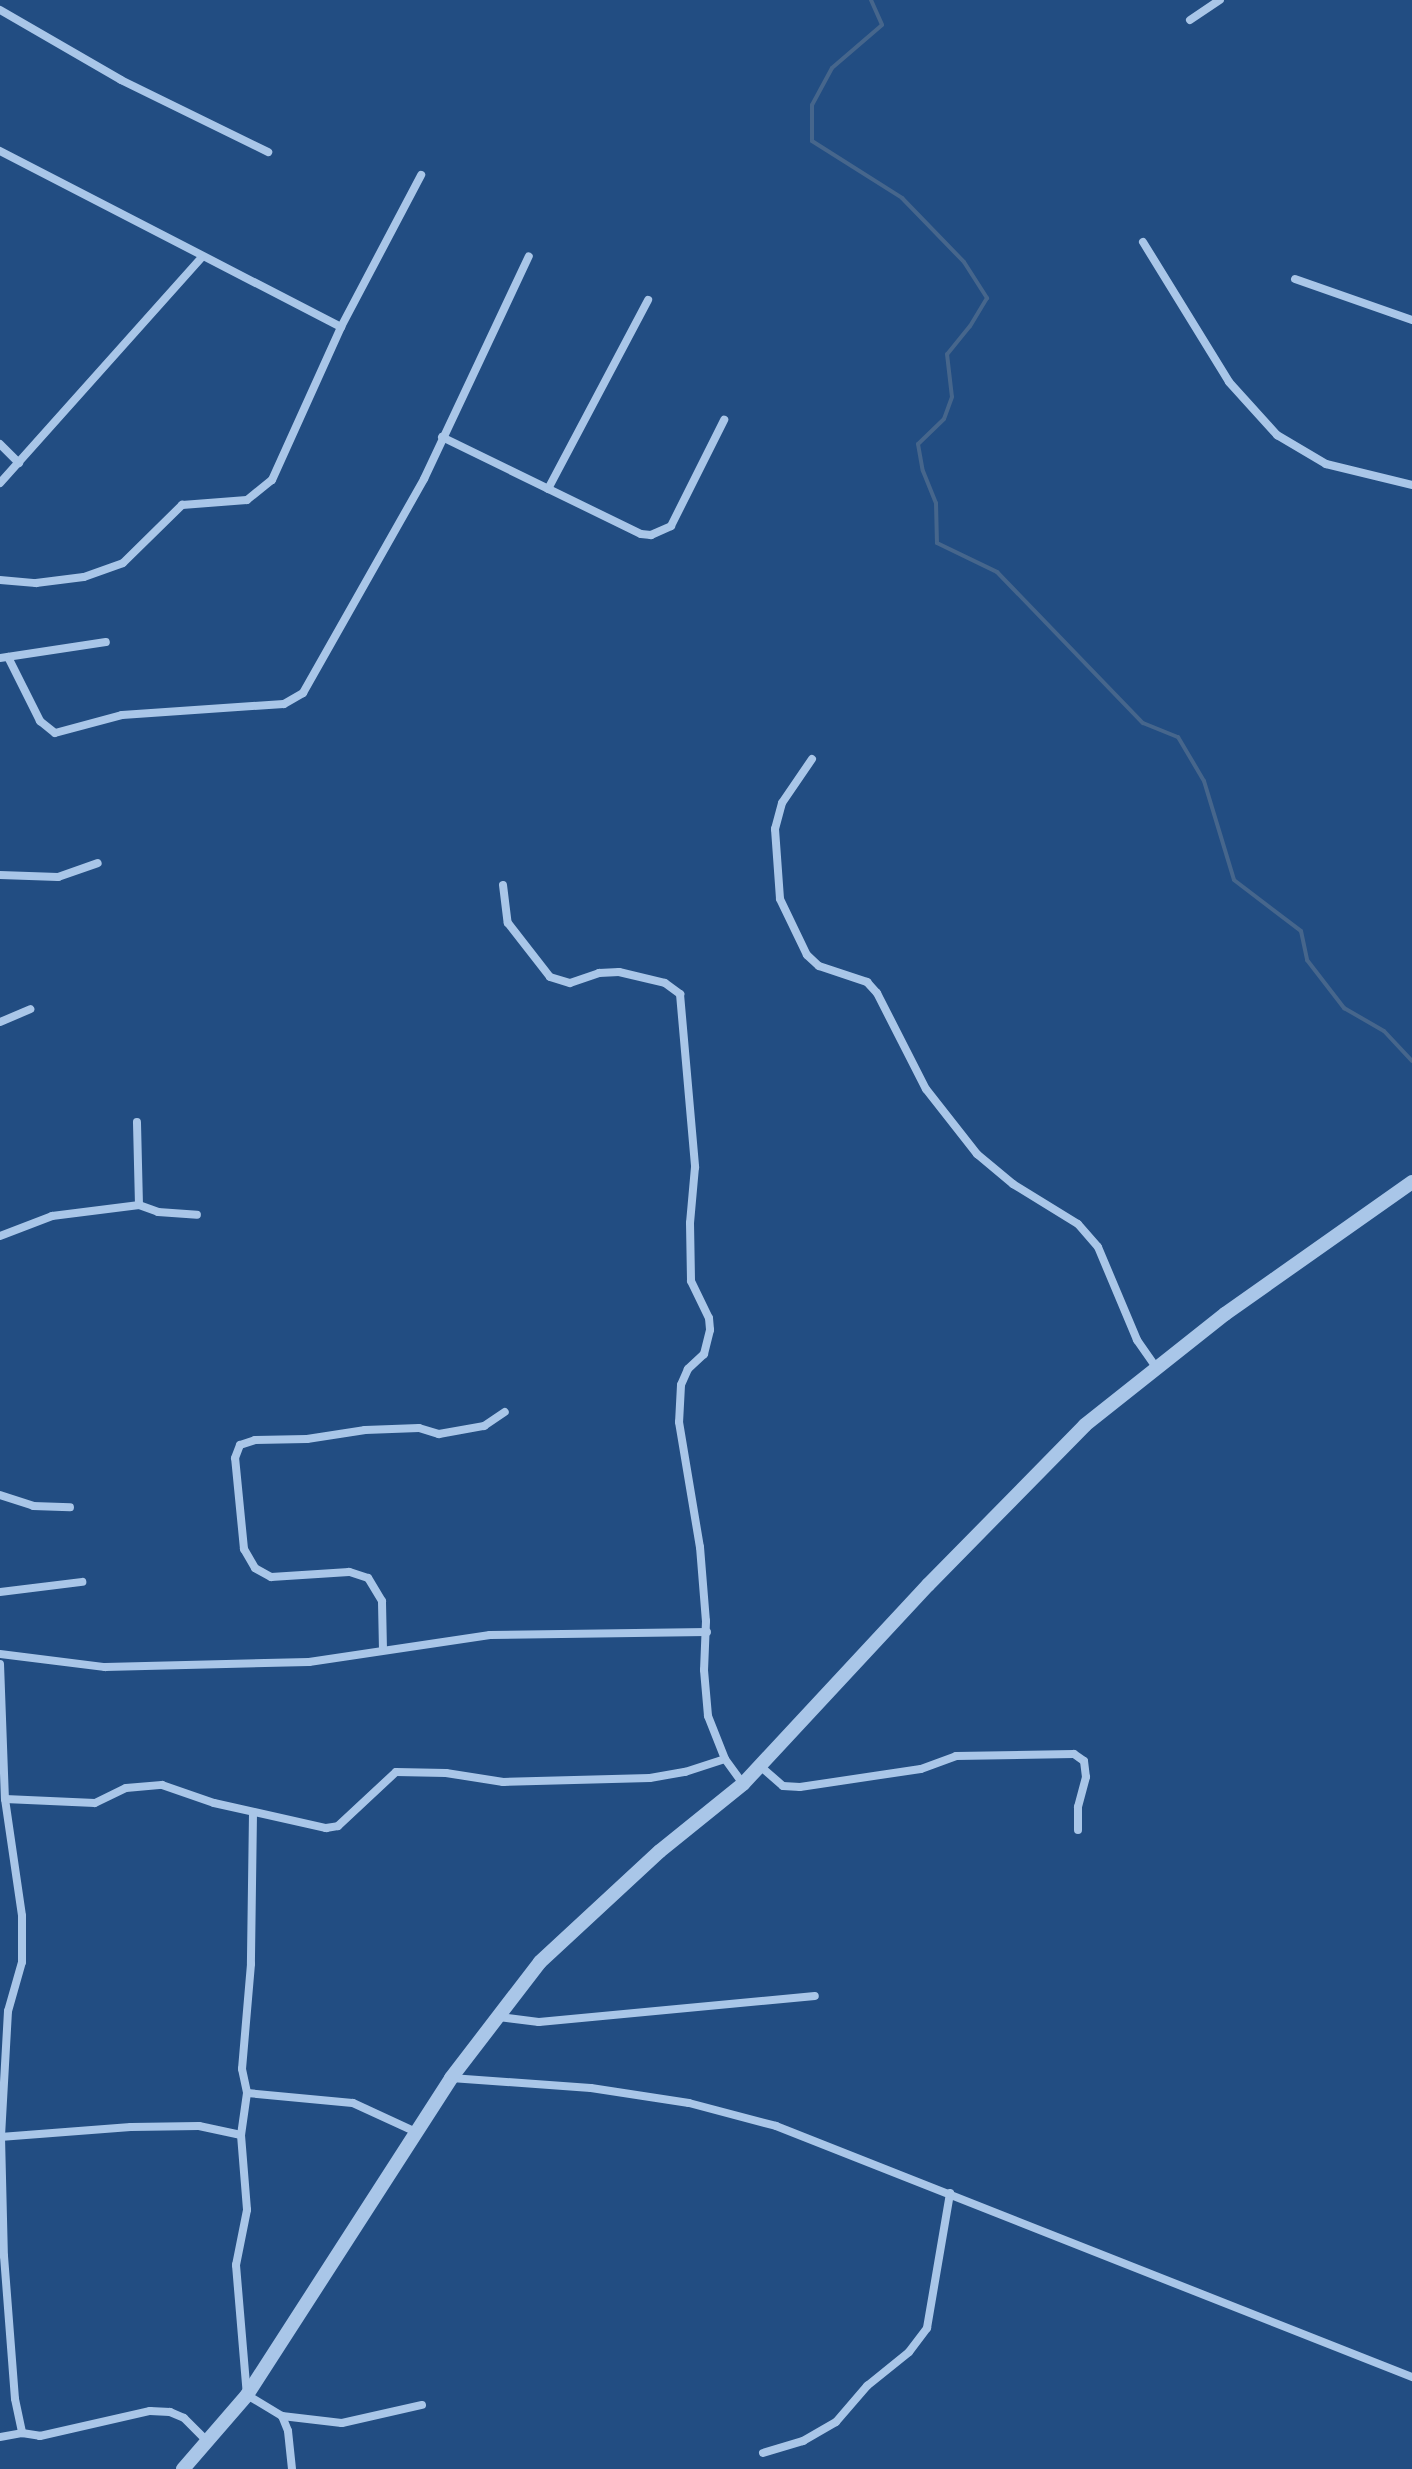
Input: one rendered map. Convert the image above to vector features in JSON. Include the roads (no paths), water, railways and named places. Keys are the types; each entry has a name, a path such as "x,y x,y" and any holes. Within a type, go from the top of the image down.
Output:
{"street":[{"path":"1190,20 1220,0"},
{"path":"0,10 121,80 268,152"},
{"path":"0,151 201,258 341,327"},
{"path":"0,580 36,583 84,577 123,563 182,505 247,500 272,480 341,327 421,175"},
{"path":"1143,242 1229,382 1277,435 1326,464 1412,485"},
{"path":"106,642 4,658 40,721 55,733 122,715 284,704 303,693 320,668 424,479 529,256"},
{"path":"0,483 201,258"},
{"path":"1295,279 1412,320"},
{"path":"548,489 648,300"},
{"path":"442,437 641,534 660,534 671,526 724,420"},
{"path":"0,444 19,463"},
{"path":"812,759 782,803 775,829 780,899 807,955 819,966 867,982 877,993 926,1089 977,1154 1013,1184 1078,1224 1098,1247 1137,1340 1157,1370"},
{"path":"0,875 58,877 98,863"},
{"path":"503,885 508,923 555,980 570,983 599,973 619,972 665,983 680,994 695,1167 690,1223 693,1255 691,1281 709,1318 710,1330 704,1354 688,1369 681,1385 679,1422 700,1547 707,1632 705,1696 708,1716 725,1759 743,1784"},
{"path":"0,1022 30,1009"},
{"path":"137,1122 139,1205"},
{"path":"183,2469 247,2395 451,2078 540,1962 660,1851 743,1784 928,1585 1085,1425 1225,1314 1412,1182"},
{"path":"0,1236 52,1216 139,1205 158,1212 197,1215"},
{"path":"383,1650 382,1601 368,1578 349,1572 271,1577 255,1568 244,1549 235,1458 240,1445 255,1440 307,1439 365,1430 419,1428 439,1434 484,1426 505,1412"},
{"path":"0,1495 33,1506 70,1507"},
{"path":"0,1592 82,1582"},
{"path":"0,1654 105,1667 309,1662 490,1635 707,1632"},
{"path":"0,1664 4,1824 22,1916 22,1962 8,2011 1,2137 4,2256 15,2399 22,2433"},
{"path":"760,1766 783,1786 800,1787 921,1769 956,1756 1074,1754 1084,1761 1086,1777 1078,1807 1078,1830"},
{"path":"5,1799 95,1803 126,1788 162,1785 253,1813 315,1827 338,1826 396,1772 446,1773 503,1782 650,1778 725,1759"},
{"path":"247,2395 236,2284 247,2210 241,2135 247,2093 242,2069 251,1964 253,1813"},
{"path":"498,2017 539,2022 815,1996"},
{"path":"451,2078 591,2088 689,2103 776,2126 1412,2377"},
{"path":"247,2093 353,2103 416,2132"},
{"path":"1,2137 172,2126 199,2126 241,2135"},
{"path":"763,2453 803,2441 836,2422 867,2386 909,2352 927,2328 950,2193"},
{"path":"247,2395 282,2416 342,2423 422,2405"},
{"path":"0,2437 22,2433 40,2436 150,2411 170,2412 184,2418 207,2441"},
{"path":"282,2416 288,2431 292,2469"}],"waterway":[{"path":"871,0 882,25 832,68 812,105 812,141 902,198 964,262 987,298 970,326 947,354 952,397 944,419 918,444 923,471 936,503 937,543 997,572 1143,723 1178,737 1204,781 1234,880 1301,931 1307,960 1344,1008 1384,1031 1412,1061"}]}
